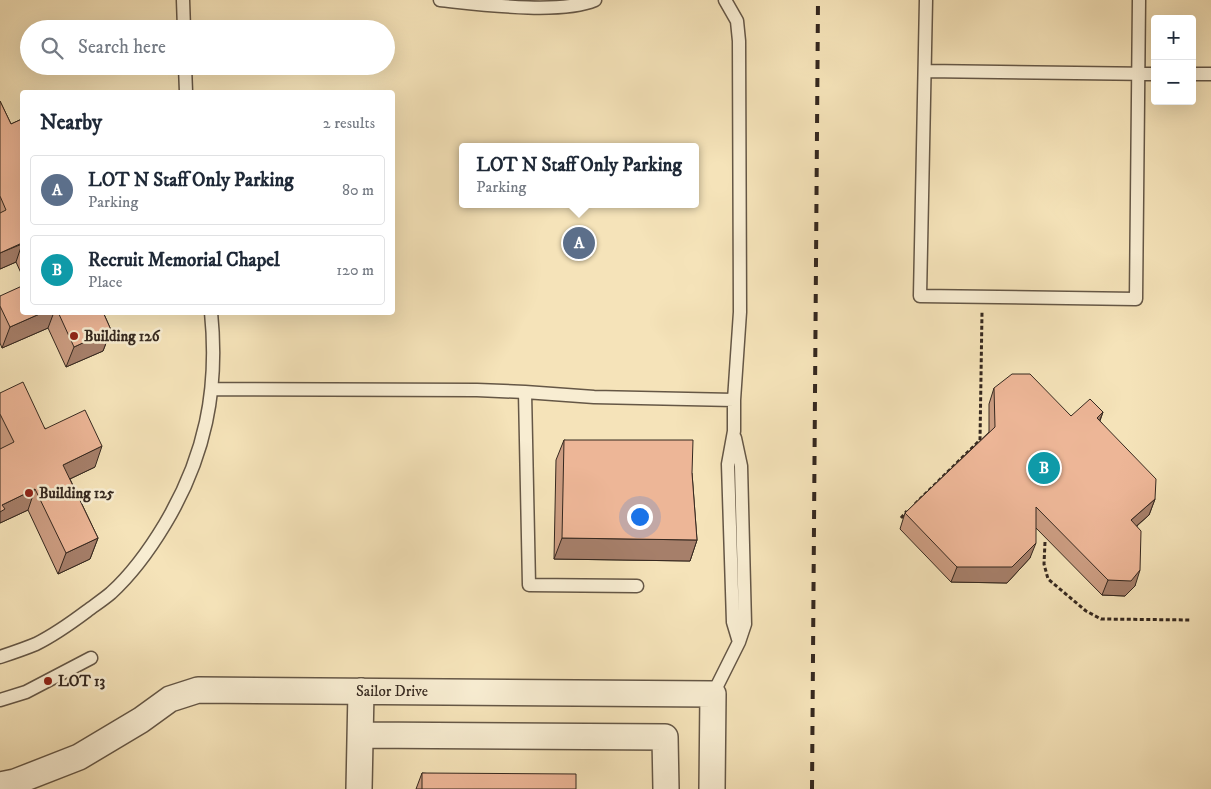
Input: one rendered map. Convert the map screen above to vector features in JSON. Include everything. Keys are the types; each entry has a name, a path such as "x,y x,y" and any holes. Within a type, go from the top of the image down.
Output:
{"street":[{"name":"Sailor Drive","path":"0,786 79,757 141,720 170,699 198,690 713,694"},
{"path":"359,789 361,691"},
{"path":"712,789 713,694"},
{"path":"360,735 665,737 666,789"}],"lane":[{"path":"183,0 184,20"},
{"path":"440,0 542,8 577,6 595,0"},
{"path":"713,694 739,642 733,622 728,464 734,431 734,400 740,312 739,41 737,22 725,0"},
{"path":"926,0 920,296 1136,299 1139,0"},
{"path":"926,71 1151,74"},
{"path":"1196,74 1211,74"},
{"path":"185,75 186,90"},
{"path":"0,657 37,643 65,627 111,593 150,550 181,497 198,456 206,426 212,389 214,337 211,315"},
{"path":"212,389 525,392 594,397 734,400"},
{"path":"525,392 529,585 638,586"},
{"path":"0,700 26,692 91,658"}],"path":[{"path":"901,518 980,440 983,296"},
{"path":"1044,542 1044,564 1048,579 1086,611 1101,619 1190,620"}],"building":[{"path":"0,101 11,124 20,120 20,244 0,253 0,213 6,210 0,196"},
{"path":"20,287 20,315 37,315 10,327 0,306 0,296"},
{"path":"59,315 104,315 111,330 74,347"},
{"path":"1012,374 1030,374 1071,416 1090,399 1103,412 1097,418 1156,479 1155,499 1131,520 1141,531 1140,570 1131,581 1108,580 1036,507 1036,543 1012,567 957,567 905,513 995,427 994,388"},
{"name":"Building 125","path":"23,382 45,429 85,410 102,446 63,465 98,538 66,553 35,489 2,505 5,509 0,512 0,449 14,442 0,414 0,393"},
{"path":"564,440 693,440 692,473 697,540 562,538"},
{"path":"422,773 576,774 576,789 422,789"}],"railway":[{"path":"812,789 818,0"}],"place":[{"name":"LOT N Staff Only Parking","path":"579,243"},
{"name":"Building 126","path":"74,336"},
{"name":"Recruit Memorial Chapel","path":"1044,468"},
{"name":"Building 125","path":"29,493"},
{"name":"LOT 13","path":"48,681"}]}
